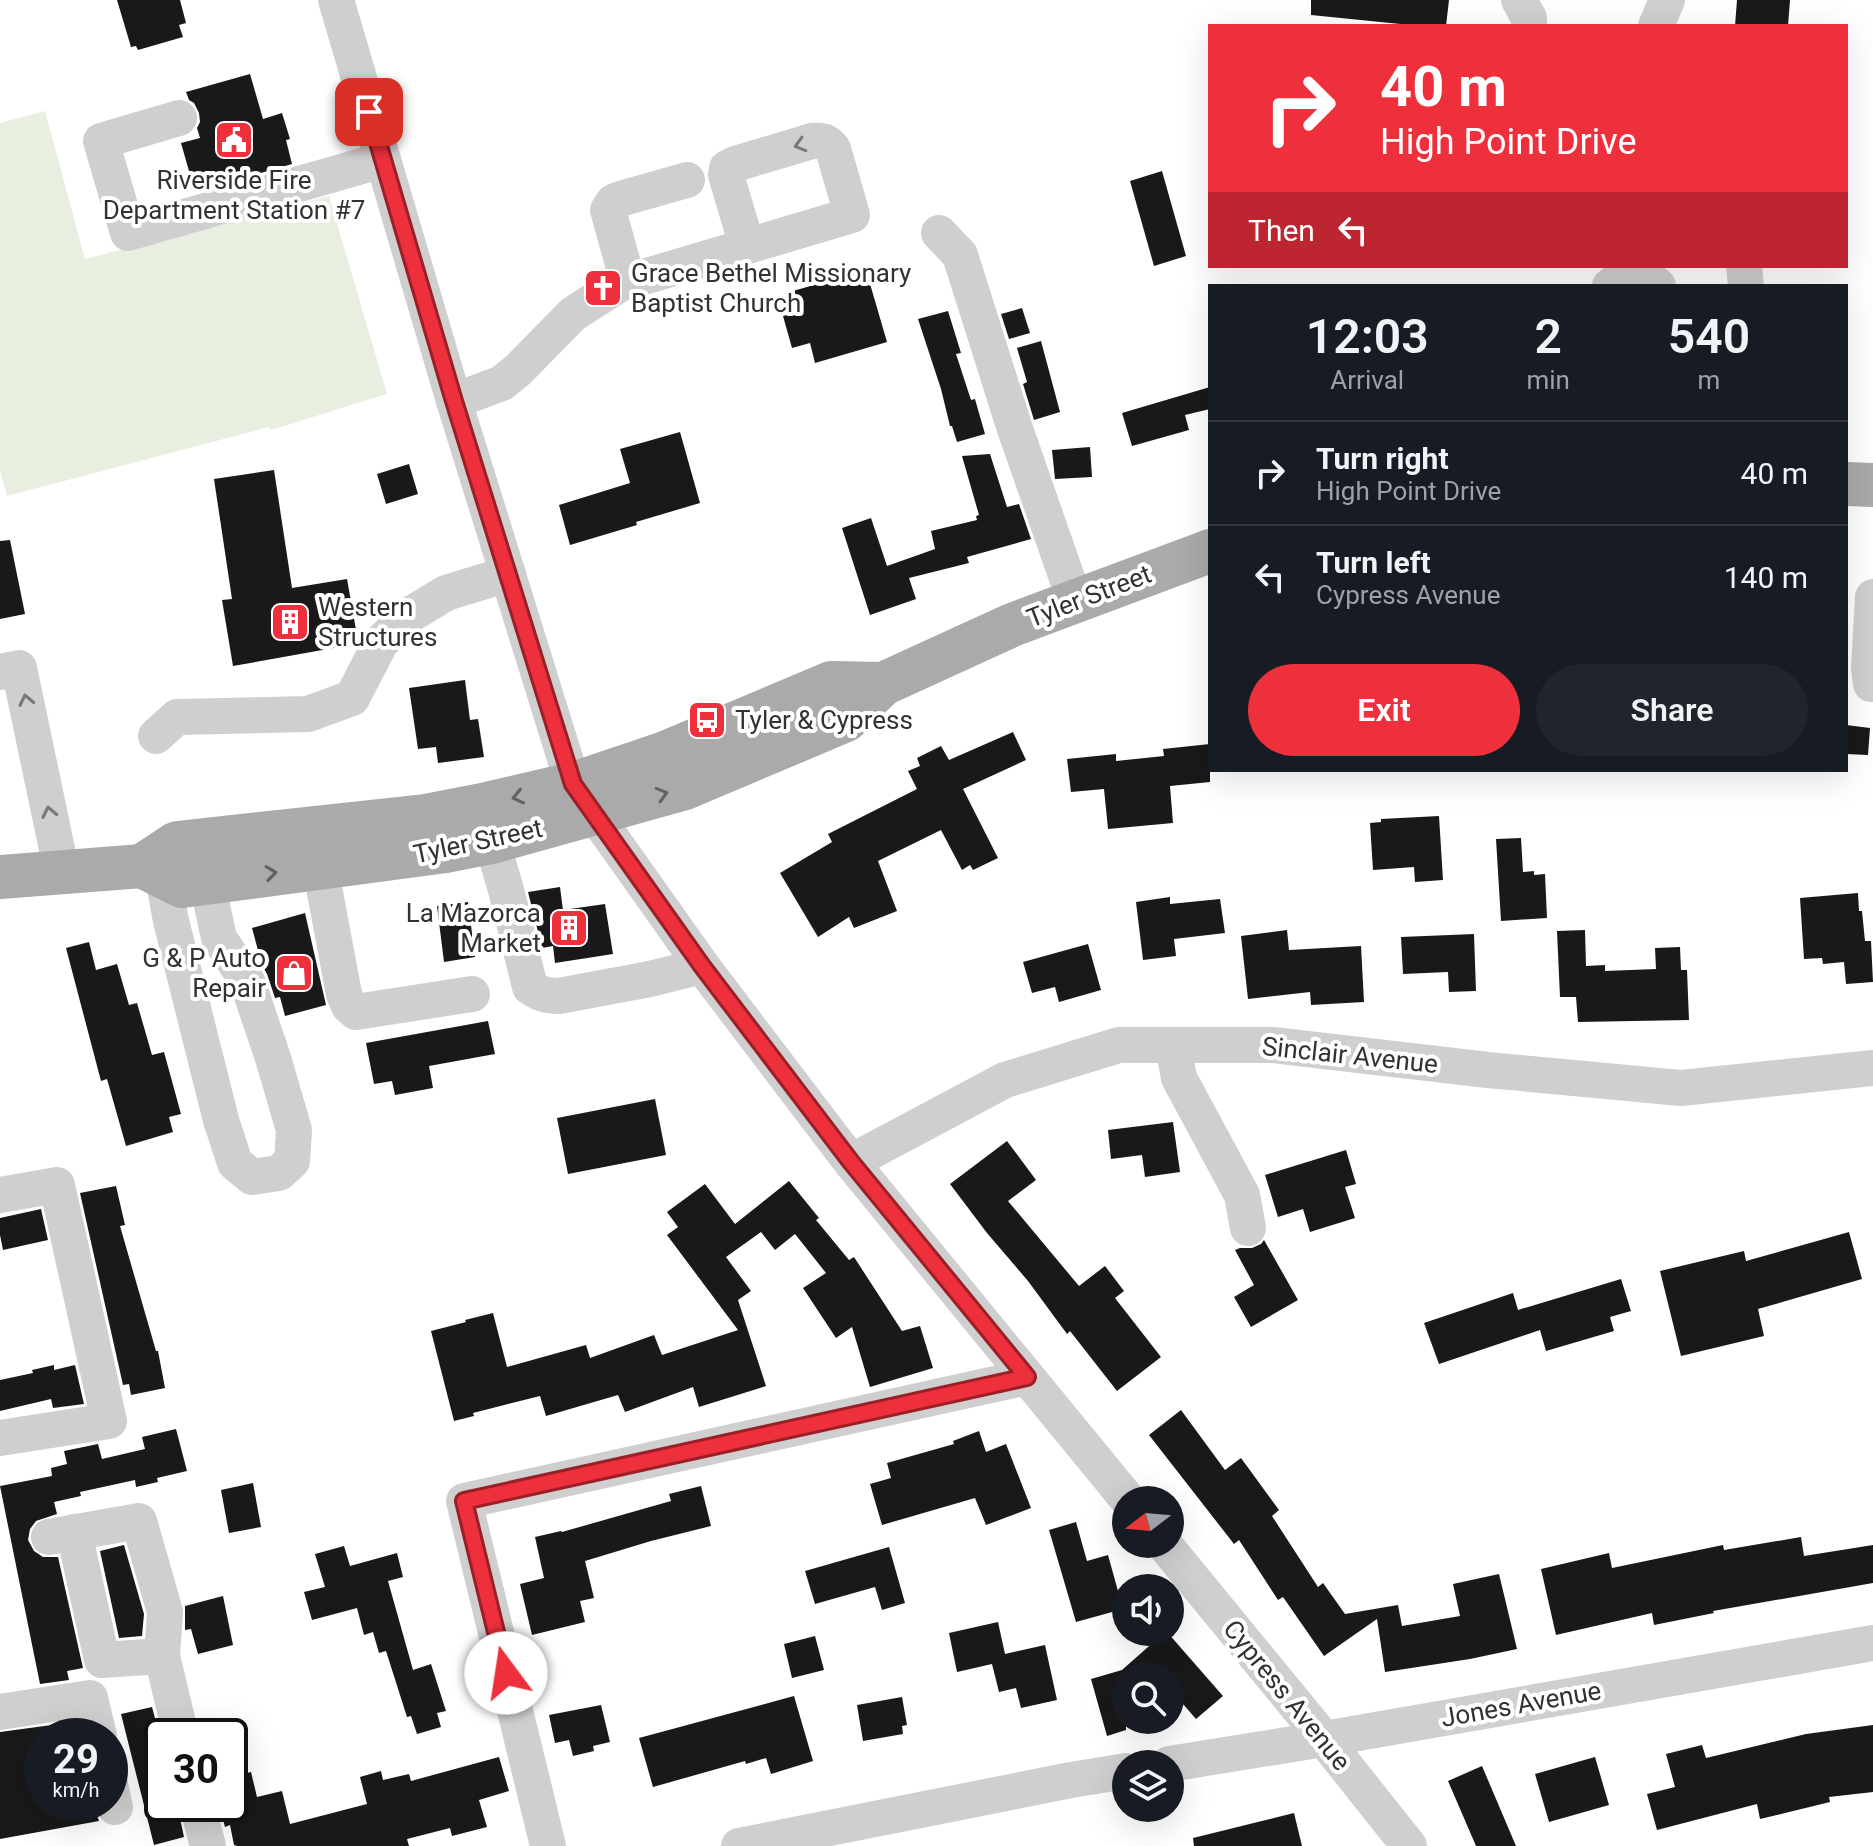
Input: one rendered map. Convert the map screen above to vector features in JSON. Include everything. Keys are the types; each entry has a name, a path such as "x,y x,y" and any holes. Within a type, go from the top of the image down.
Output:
{"main road":[{"path":"1848,484 1873,485"},
{"name":"Tyler Street","path":"153,871 177,843 685,788 846,720 883,684 1012,625 1208,552"},
{"name":"Tyler Street","path":"0,877 153,871 182,886 446,851 492,842 584,799"}],"street":[{"path":"336,0 454,401 584,799 702,966 851,1162 1117,1486"},
{"path":"1519,0 1529,24"},
{"path":"1657,24 1667,0"},
{"path":"179,118 101,141 128,233 383,160"},
{"path":"454,401 502,383 573,314 620,284 852,215 833,149 828,143 812,141 727,168 726,175 747,246"},
{"path":"628,282 608,210 613,202 620,199 687,180"},
{"path":"939,233 960,255 1014,426 1075,601"},
{"path":"1613,284 1625,275 1641,276 1656,284"},
{"path":"156,736 177,717 308,714 352,698 381,642 408,616 446,593 508,574"},
{"path":"1871,684 1873,597"},
{"path":"0,672 19,668 62,873"},
{"path":"492,842 530,987 537,992 559,996 702,966"},
{"path":"320,866 344,994 349,1006 356,1012 472,994"},
{"path":"153,871 171,921 217,1105 235,1163 252,1177 279,1173 292,1161 294,1130 247,981 219,938 207,882"},
{"name":"Sinclair Avenue","path":"851,1162 1005,1080 1119,1045 1273,1045 1681,1088 1873,1068"},
{"path":"1173,1045 1179,1078 1242,1195 1248,1228"},
{"path":"0,1195 57,1185 109,1421 0,1438"},
{"path":"548,1846 464,1501 1027,1377"},
{"path":"162,1656 102,1660 62,1535 139,1521 165,1612 162,1656 177,1718"},
{"name":"Cypress Avenue","path":"1175,1558 1409,1846"},
{"name":"Jones Avenue","path":"1184,1762 1873,1643"},
{"path":"0,1712 90,1698 95,1718"},
{"path":"739,1846 1112,1773"},
{"path":"202,1822 208,1846"}],"green space":[{"path":"45,111 85,259 329,196 387,394 271,430 269,427 7,496 0,470 0,123"}],"building":[{"path":"117,0 180,0 186,23 179,25 183,37 138,50 136,46 131,47"},
{"path":"1311,0 1449,0 1446,24 1400,24 1311,15"},
{"path":"1737,0 1790,0 1788,24 1735,24"},
{"path":"250,74 263,119 282,113 290,139 286,140 292,164 195,192 181,143 200,138 197,128 200,122 199,113 186,92"},
{"path":"1162,171 1186,256 1154,266 1130,181"},
{"name":"Grace Bethel Missionary Baptist Church","path":"866,270 887,342 815,363 810,343 792,348 783,316 799,311 793,291"},
{"path":"1022,308 1030,333 1009,339 1001,314"},
{"path":"948,311 961,353 956,354 971,400 975,399 985,434 957,442 918,319"},
{"path":"1041,341 1060,412 1034,420 1023,384 1027,382 1017,348"},
{"path":"1208,388 1208,409 1185,415 1189,430 1132,446 1122,413"},
{"path":"680,432 700,503 570,545 559,505 630,483 620,449"},
{"path":"1090,447 1092,477 1055,479 1052,450"},
{"path":"990,454 1007,507 1019,504 1031,539 967,557 969,563 909,578 916,599 870,615 842,528 871,518 887,566 935,549 931,531 977,520 976,516 979,515 962,456"},
{"path":"409,464 418,494 386,504 377,474"},
{"path":"274,470 292,588 347,579 358,641 356,644 233,666 222,600 232,599 214,479"},
{"path":"10,540 25,614 0,619 0,541"},
{"path":"465,680 470,720 478,719 484,757 438,763 436,747 418,749 409,688"},
{"path":"1848,725 1870,728 1868,755 1848,754"},
{"path":"1013,732 1026,760 963,789 998,858 973,870 970,865 962,870 941,830 878,861 897,911 854,928 849,917 818,937 780,873 832,842 828,834 917,789 908,771 920,766 917,758 941,746 949,760"},
{"path":"1208,744 1210,782 1170,786 1173,823 1108,829 1104,789 1071,792 1067,759 1116,754 1116,761 1164,756 1163,749"},
{"path":"1439,816 1443,880 1415,882 1414,867 1373,870 1370,823 1381,822 1381,819"},
{"path":"1521,838 1523,872 1545,874 1547,918 1501,921 1496,839"},
{"name":"La Mazorca Market","path":"560,887 563,910 605,904 613,954 555,963 553,946 542,948 528,892"},
{"path":"1858,893 1865,941 1871,941 1873,982 1846,984 1844,962 1823,964 1822,958 1804,959 1800,898"},
{"path":"1170,897 1170,904 1220,899 1225,933 1174,939 1176,956 1143,960 1136,902"},
{"path":"468,902 475,957 444,962 437,906"},
{"path":"305,913 326,1005 285,1016 280,997 275,998 262,965 252,928"},
{"path":"1287,930 1289,950 1361,946 1364,1002 1311,1005 1310,992 1248,999 1241,936"},
{"path":"1585,930 1586,966 1605,965 1605,971 1656,969 1655,948 1680,947 1681,970 1687,970 1689,1020 1578,1022 1576,997 1560,997 1557,931"},
{"path":"1474,934 1476,991 1449,992 1448,972 1403,974 1401,937"},
{"path":"89,942 96,970 117,964 129,1005 137,1003 152,1055 164,1052 181,1114 169,1117 173,1132 126,1146 107,1079 101,1081 66,948"},
{"path":"1088,944 1101,990 1059,1002 1055,987 1032,993 1023,962"},
{"path":"488,1021 495,1054 429,1066 433,1088 395,1095 392,1081 374,1084 366,1043"},
{"path":"655,1099 666,1155 568,1174 557,1118"},
{"path":"1173,1122 1180,1172 1145,1177 1142,1155 1111,1159 1108,1130"},
{"path":"1007,1141 1036,1180 1008,1201 1079,1286 1105,1266 1124,1291 1115,1298 1161,1357 1117,1391 1070,1331 1067,1334 950,1184"},
{"path":"1346,1150 1356,1184 1345,1187 1355,1218 1310,1232 1303,1209 1278,1217 1265,1175"},
{"path":"789,1181 849,1260 854,1257 902,1331 920,1326 933,1368 870,1387 852,1327 836,1338 803,1288 826,1273 795,1234 775,1250 761,1232 726,1257 751,1291 738,1300 766,1386 699,1407 693,1387 625,1412 618,1395 546,1416 540,1396 454,1421 431,1331 465,1320 493,1313 507,1367 586,1345 590,1358 654,1335 662,1355 738,1330 667,1235 678,1227 667,1212 705,1184 735,1224"},
{"path":"116,1186 125,1225 120,1226 158,1351 165,1388 131,1395 129,1384 123,1385 80,1193"},
{"path":"41,1209 48,1240 3,1250 0,1218"},
{"path":"1849,1232 1862,1279 1758,1309 1764,1336 1681,1356 1660,1271 1744,1251 1746,1261"},
{"path":"1264,1240 1298,1300 1251,1327 1234,1297 1254,1285 1235,1250 1252,1248"},
{"path":"1621,1279 1631,1311 1610,1317 1614,1331 1546,1351 1540,1330 1439,1364 1424,1323 1513,1293 1518,1310"},
{"path":"54,1365 54,1370 75,1365 84,1404 53,1408 51,1399 0,1411 0,1380"},
{"path":"1181,1410 1225,1470 1241,1458 1279,1510 1272,1516 1318,1587 1323,1583 1345,1614 1398,1605 1402,1626 1460,1616 1453,1584 1499,1574 1517,1649 1385,1672 1377,1619 1324,1656 1283,1597 1278,1600 1239,1540 1234,1544 1149,1435"},
{"path":"176,1429 187,1471 136,1487 135,1480 80,1492 81,1496 54,1502 57,1514 36,1521 30,1529 28,1540 34,1551 43,1557 58,1557 83,1668 67,1671 69,1680 40,1684 0,1486 52,1476 51,1468 67,1464 64,1451 98,1444 102,1459 145,1449 142,1437"},
{"path":"979,1431 986,1452 1006,1444 1031,1508 986,1525 975,1498 882,1525 870,1484 891,1478 887,1463 954,1444 953,1441"},
{"path":"253,1483 261,1527 229,1533 221,1490"},
{"path":"701,1486 711,1526 585,1561 594,1598 580,1601 585,1622 532,1635 520,1584 544,1578 535,1537 671,1501 669,1494"},
{"path":"1076,1522 1087,1561 1108,1555 1113,1574 1112,1612 1076,1622 1049,1530"},
{"path":"1801,1537 1804,1556 1873,1545 1873,1583 1713,1611 1654,1625 1652,1613 1556,1635 1541,1569 1609,1553 1612,1568 1723,1545 1724,1550"},
{"path":"124,1545 144,1614 142,1636 119,1638 100,1551"},
{"path":"344,1546 350,1566 397,1553 403,1577 388,1581 413,1670 431,1664 446,1711 437,1713 441,1727 417,1734 411,1716 407,1717 386,1651 379,1653 373,1632 364,1635 357,1608 312,1620 304,1592 325,1587 315,1554"},
{"path":"889,1547 905,1603 882,1610 875,1587 815,1604 805,1571"},
{"path":"223,1596 233,1645 198,1654 191,1629 185,1630 185,1606"},
{"path":"998,1622 1005,1654 1045,1645 1057,1700 1021,1708 1016,1688 999,1692 992,1664 957,1672 949,1633"},
{"path":"815,1636 824,1670 792,1678 784,1644"},
{"path":"1149,1646 1179,1646 1223,1696 1196,1719 1184,1705 1184,1662 1131,1662"},
{"path":"1112,1673 1113,1734 1107,1736 1091,1679"},
{"path":"794,1696 813,1761 771,1774 766,1758 746,1764 745,1761 653,1787 639,1738"},
{"path":"902,1697 907,1725 902,1726 903,1734 863,1741 857,1705"},
{"path":"601,1705 610,1742 593,1746 594,1751 573,1756 569,1740 555,1743 549,1715"},
{"path":"152,1707 155,1718 144,1718 144,1805 128,1742 128,1718 122,1718 121,1714"},
{"path":"1873,1725 1873,1792 1829,1797 1830,1802 1760,1819 1757,1804 1657,1830 1647,1794 1675,1787 1666,1754 1702,1745 1706,1758 1806,1734"},
{"path":"24,1729 24,1822 94,1822 0,1839 0,1732"},
{"path":"499,1757 509,1791 479,1800 487,1827 452,1836 450,1828 407,1839 409,1846 237,1846 234,1845 230,1825 225,1827 224,1822 248,1822 248,1773 251,1772 257,1797 282,1791 290,1824 367,1804 360,1777 381,1771 383,1780 409,1774 411,1781"},
{"path":"1595,1757 1609,1805 1549,1822 1535,1774"},
{"path":"1482,1766 1516,1846 1476,1846 1448,1781"},
{"path":"1294,1813 1302,1846 1194,1846 1193,1838"},
{"path":"148,1822 181,1822 184,1837 154,1845"}],"place":[{"name":"Riverside Fire Department Station #7","path":"234,140"},
{"name":"Grace Bethel Missionary Baptist Church","path":"603,288"},
{"name":"Western Structures","path":"290,622"},
{"name":"Tyler & Cypress","path":"707,720"},
{"name":"La Mazorca Market","path":"569,928"},
{"name":"G & P Auto Repair","path":"294,973"}],"route":[{"path":"369,112 454,401 573,784 702,966 851,1162 1027,1377 464,1501 506,1673"}]}
